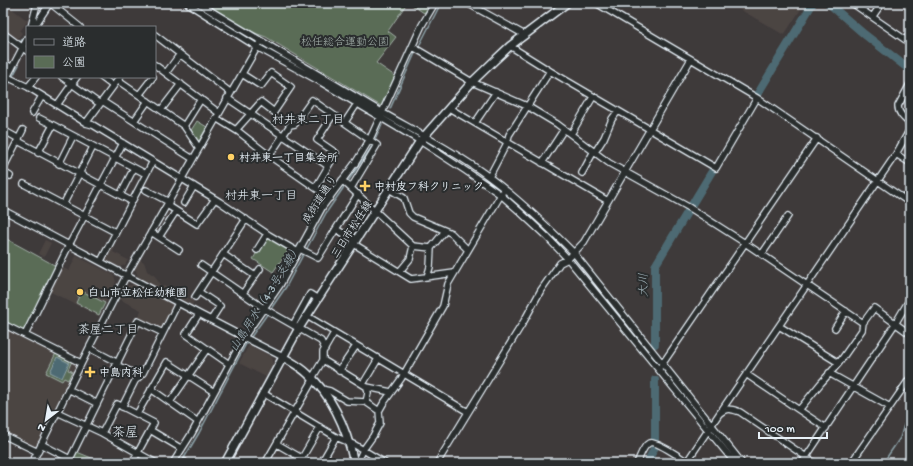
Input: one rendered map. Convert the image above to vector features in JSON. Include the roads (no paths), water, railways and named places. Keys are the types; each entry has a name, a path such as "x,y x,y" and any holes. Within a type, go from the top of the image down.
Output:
{"main road":[{"name":"三日市松任線","path":"225,463 283,356 296,327 307,316 422,139 472,82 510,46 567,3"},
{"path":"283,356 308,374 332,404 350,444 354,463"}],"street":[{"path":"3,7 6,3"},
{"path":"33,26 36,8 40,3"},
{"path":"34,26 50,3 77,26"},
{"path":"187,3 259,44 357,104 380,115 489,177 504,189 574,253 662,364 710,427 735,463"},
{"path":"198,3 259,44 321,75 380,115"},
{"name":"成街道通り","path":"173,463 198,422 229,364 268,311 280,286 302,251 323,206 347,184 372,142 380,115 416,49 422,25 435,3"},
{"path":"467,3 525,35"},
{"path":"596,3 757,98 910,203"},
{"path":"852,3 873,16 910,43"},
{"path":"873,16 882,3"},
{"path":"3,34 22,47 12,68 5,76 3,86"},
{"path":"156,37 180,54 250,113 328,166"},
{"path":"32,463 126,276 259,44"},
{"path":"510,46 716,168 757,98"},
{"path":"416,49 472,82 527,106 571,134 594,152 625,172 690,208 745,243 863,323"},
{"path":"166,73 180,54"},
{"path":"437,463 524,321 541,290 560,263 568,259 584,242 691,59"},
{"path":"3,62 12,68"},
{"path":"158,67 201,99 236,130 330,198"},
{"path":"489,177 507,143 509,135 550,71"},
{"path":"236,130 261,102 274,112 291,87 271,72 261,86 242,74"},
{"path":"5,76 28,87 86,123 93,125 153,161 215,199 267,234 318,258 358,194"},
{"path":"28,87 35,78"},
{"path":"63,78 193,159"},
{"path":"57,105 76,78"},
{"path":"102,78 114,86"},
{"path":"139,95 152,78"},
{"path":"86,123 119,79 139,95 184,126 200,148"},
{"path":"161,110 181,84"},
{"path":"909,87 900,102 898,110 910,124"},
{"path":"475,123 496,92"},
{"path":"32,112 42,96"},
{"path":"571,134 593,96"},
{"path":"184,126 201,99"},
{"path":"270,155 290,125 295,124 312,100 377,145 347,184 412,246 431,248"},
{"path":"134,121 148,101"},
{"path":"345,122 357,104"},
{"path":"450,108 507,143 608,201"},
{"path":"582,173 604,138 612,119 618,111"},
{"path":"316,187 336,153 317,140 333,115"},
{"path":"39,118 146,174"},
{"path":"38,153 52,125"},
{"path":"637,463 643,450 648,443 651,442 658,444 686,462 896,154 910,129"},
{"path":"3,130 38,153 131,201"},
{"path":"3,169 23,130"},
{"path":"542,163 564,130"},
{"path":"59,164 73,136"},
{"path":"659,370 817,138"},
{"path":"422,139 501,195 547,237 568,259 659,370 742,463"},
{"path":"25,335 69,245 123,143"},
{"path":"62,205 93,147"},
{"path":"896,154 910,163"},
{"path":"101,261 153,161"},
{"path":"120,196 134,168"},
{"path":"3,172 10,176"},
{"path":"24,184 115,232"},
{"path":"184,203 194,186"},
{"path":"389,189 404,198 413,217 451,233 468,250"},
{"path":"357,463 363,450 380,423 379,411 403,374 443,306 448,284 504,189"},
{"path":"146,190 168,203 176,211 197,224 215,199"},
{"path":"3,210 101,261 126,276 283,356"},
{"path":"159,237 176,211"},
{"path":"762,254 788,216"},
{"path":"195,297 200,292 246,220"},
{"path":"336,228 412,279 454,273"},
{"path":"427,277 430,268 431,248 445,231"},
{"path":"151,232 179,250"},
{"path":"256,250 267,234"},
{"path":"400,271 410,259 412,246"},
{"path":"223,254 255,276"},
{"path":"201,265 268,311 321,341 325,349"},
{"path":"243,293 260,269"},
{"path":"200,292 220,306 211,320"},
{"path":"296,327 310,294 318,299"},
{"path":"802,463 895,324 908,302 910,294"},
{"path":"122,407 135,381 143,373 178,303"},
{"path":"799,410 839,363 862,330 863,323 874,308 910,334"},
{"path":"834,328 846,311"},
{"path":"199,314 186,334 229,364"},
{"path":"307,316 468,412"},
{"path":"41,444 69,461 87,426 96,403 138,321 163,333"},
{"path":"3,324 81,363"},
{"path":"779,326 839,363"},
{"path":"272,463 267,460 313,380 314,375 323,360 325,349 334,333"},
{"path":"339,371 356,346"},
{"path":"89,348 140,376"},
{"path":"170,402 207,349"},
{"path":"366,402 368,393 365,386 378,359"},
{"path":"323,360 365,386 391,392"},
{"path":"137,414 167,362 214,392"},
{"path":"829,373 890,407"},
{"path":"746,374 826,428"},
{"path":"851,463 910,378"},
{"path":"68,389 96,403"},
{"path":"151,389 198,422"},
{"path":"321,389 330,391 347,401 366,402 379,411"},
{"path":"263,393 336,437 385,463"},
{"path":"102,433 117,404 154,423 132,463"},
{"path":"719,414 724,410 729,409 740,412 815,463"},
{"path":"57,412 102,433 156,463"},
{"path":"302,458 320,427"},
{"path":"150,430 182,449"},
{"path":"3,435 38,452"},
{"path":"321,463 336,437"},
{"path":"277,444 310,463"},
{"path":"3,460 10,463"}],"water":[{"path":"57,357 69,363 62,378 50,372"}],"waterway":[{"path":"40,8 44,3"},
{"name":"山島用水（4-3号支線）","path":"418,48 441,3"},
{"path":"757,95 813,3"},
{"path":"828,3 864,34 910,70"},
{"path":"20,43 24,36"},
{"name":"山島用水（4-3号支線）","path":"390,109 416,51"},
{"path":"13,76 19,65"},
{"path":"3,95 10,82"},
{"name":"山島用水（4-3号支線）","path":"374,142 382,125"},
{"name":"山島用水（4-3号支線）","path":"306,250 326,213 373,145"},
{"name":"大川","path":"691,206 714,168"},
{"name":"大川","path":"655,344 655,266 688,211"},
{"name":"山島用水（4-3号支線）","path":"270,310 286,287 304,253"},
{"name":"山島用水（4-3号支線）","path":"181,463 199,433 246,344 268,313"},
{"name":"大川","path":"655,380 655,439"},
{"path":"883,463 900,438 904,425 910,416"},
{"name":"大川","path":"647,463 655,447"}],"place":[{"name":"村井東一丁目集会所","path":"231,157"},
{"name":"中村皮フ科クリニック","path":"365,186"},
{"name":"白山市立松任幼稚園","path":"80,292"},
{"name":"中島内科","path":"90,372"}],"district":[{"name":"村井東二丁目","path":"308,119"},
{"name":"村井東一丁目","path":"261,195"},
{"name":"茶屋二丁目","path":"108,329"},
{"name":"茶屋","path":"125,431"}],"park label":[{"name":"松任総合運動公園","path":"345,41"}]}
